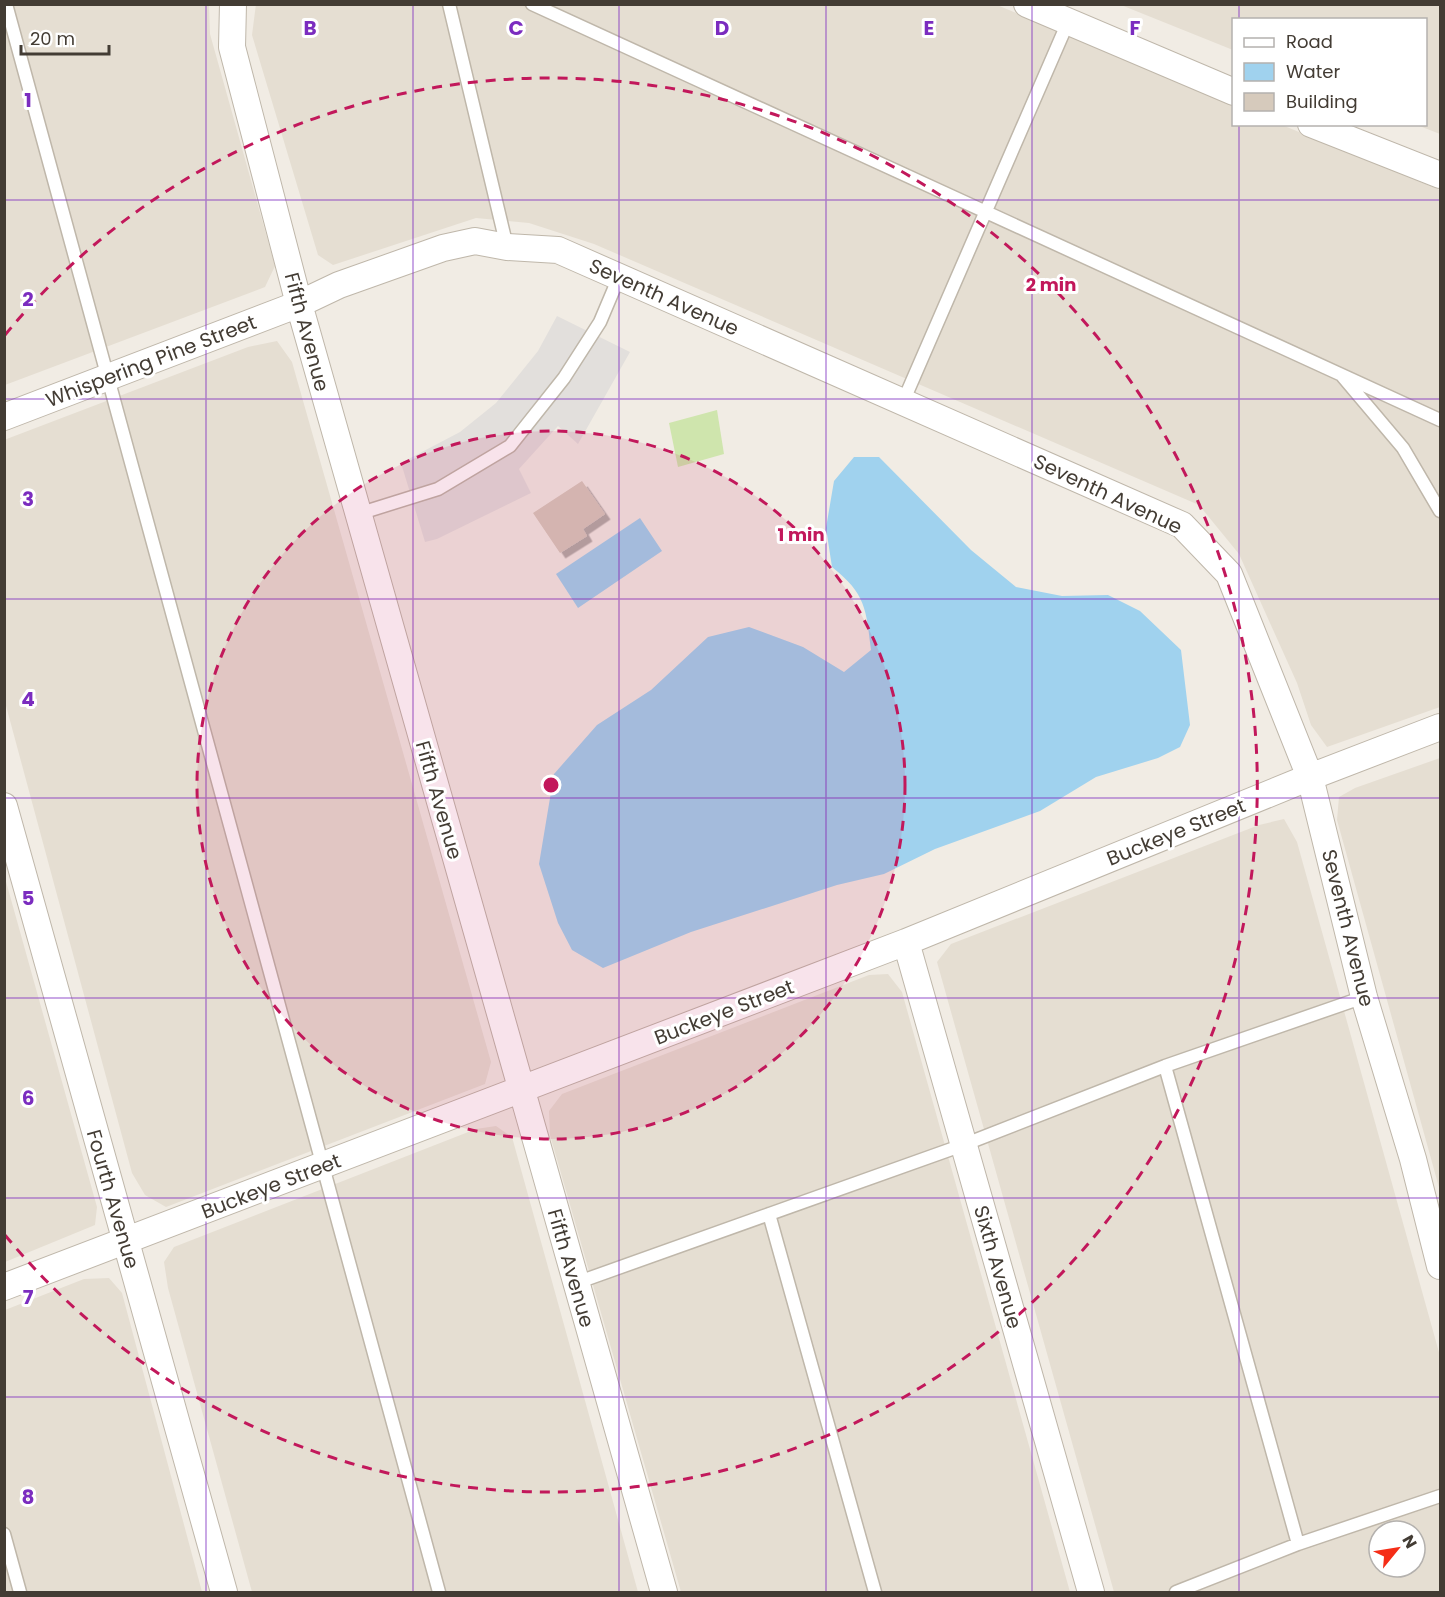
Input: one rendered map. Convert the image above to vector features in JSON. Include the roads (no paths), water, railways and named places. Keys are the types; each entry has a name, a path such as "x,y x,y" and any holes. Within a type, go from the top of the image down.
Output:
{"street":[{"name":"Fifth Avenue","path":"233,4 231,47 298,304 664,1593"},
{"path":"1027,4 1232,92"},
{"path":"1316,126 1440,175"},
{"name":"Seventh Avenue","path":"298,304 339,285 444,248 475,241 507,247 558,250 1182,525 1229,574 1310,777 1364,997 1413,1159 1440,1266"},
{"name":"Whispering Pine Street","path":"4,417 298,304"},
{"name":"Buckeye Street","path":"4,1287 906,942 1310,777 1440,727"},
{"name":"Fourth Avenue","path":"4,806 224,1593"},
{"name":"Sixth Avenue","path":"906,942 1091,1593"}],"lane":[{"path":"6,4 111,376 321,1167 439,1593"},
{"path":"449,4 507,247"},
{"path":"532,4 1440,420"},
{"path":"903,402 1068,22"},
{"path":"358,514 438,489 510,446 564,378 600,322 620,277"},
{"path":"1340,374 1403,448 1440,511"},
{"path":"576,1283 963,1145 1165,1066 1364,997"},
{"path":"1165,1066 1298,1544"},
{"path":"770,1214 875,1593"},
{"path":"1176,1593 1298,1544 1440,1496"},
{"path":"4,1534 20,1593"}],"water":[{"path":"854,457 879,457 971,550 1016,587 1062,596 1108,595 1140,611 1181,650 1190,725 1180,747 1158,758 1096,777 1040,811 935,849 884,874 837,885 691,932 603,968 572,950 558,923 539,864 554,774 597,725 651,690 708,637 749,627 803,647 844,672 871,650 868,624 858,594 832,567 826,528 834,481"},
{"path":"640,518 662,551 578,608 556,574"}]}
